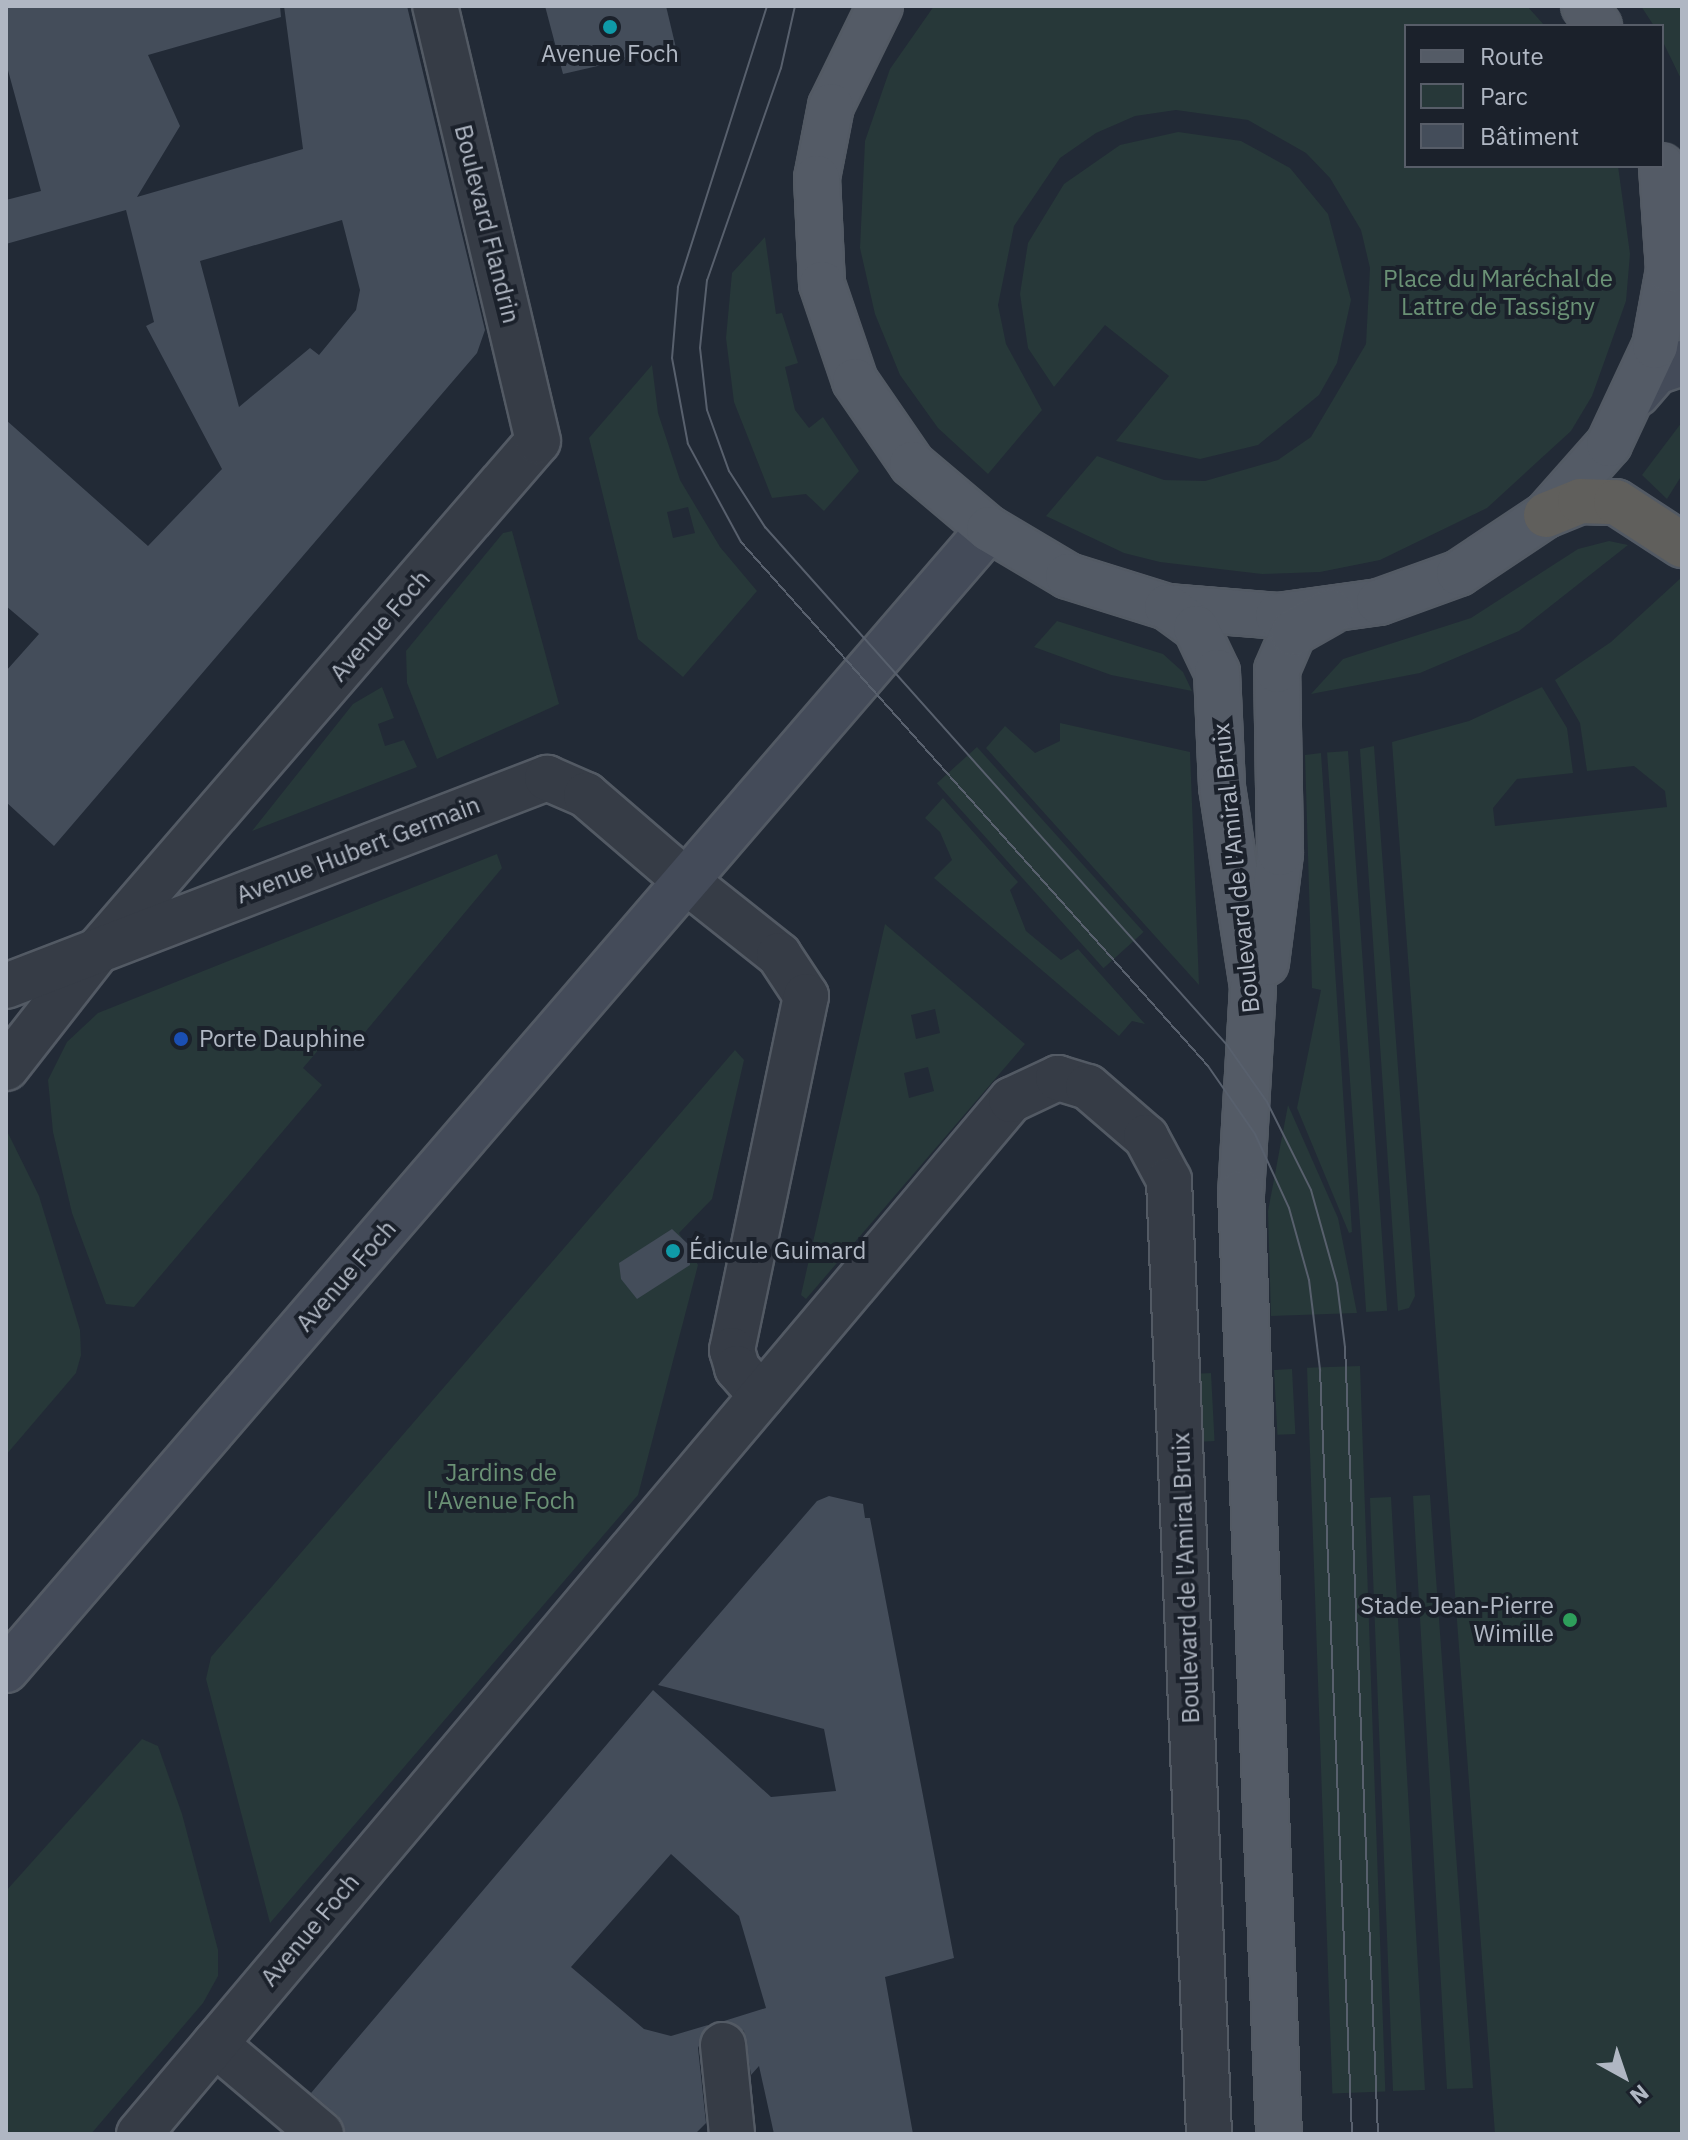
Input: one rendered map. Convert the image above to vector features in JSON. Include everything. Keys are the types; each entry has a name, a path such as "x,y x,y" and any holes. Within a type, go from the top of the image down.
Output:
{"highway":[{"path":"1546,515 1580,501 1616,502 1682,545"}],"main road":[{"path":"880,6 844,73 822,142 815,213 822,284 840,346 881,425 948,498 989,529 1068,576 1167,607 1245,617 1330,612 1459,573 1546,515 1590,469 1637,394 1656,372 1682,363"},
{"path":"1584,6 1598,24"},
{"path":"1664,151 1682,169"},
{"path":"1637,394 1655,346 1669,270 1662,168"},
{"name":"Avenue Foch","path":"6,1670 989,529"},
{"name":"Boulevard de l'Amiral Bruix","path":"1167,607 1196,628 1217,672 1222,787 1253,987 1252,1054"},
{"name":"Boulevard de l'Amiral Bruix","path":"1279,2134 1241,1193 1252,1054 1280,853 1277,670 1293,633 1330,612"}],"street":[{"name":"Boulevard Flandrin","path":"435,6 538,441"},
{"name":"Avenue Foch","path":"6,1068 99,949 538,441"},
{"name":"Avenue Hubert Germain","path":"6,986 547,778 586,795 686,881"},
{"path":"686,881 779,955 806,996 732,1350 737,1368 761,1396"},
{"name":"Avenue Foch","path":"139,2134 1011,1100 1058,1078"},
{"name":"Boulevard de l'Amiral Bruix","path":"1058,1078 1088,1087 1146,1137 1169,1180 1209,2134"},
{"path":"215,2044 321,2134"},
{"path":"723,2045 732,2134"}],"green space":[{"name":"Place du Maréchal de Lattre de Tassigny","path":"934,6 1527,6 1543,24 1404,24 1404,168 1618,168 1630,254 1626,301 1592,396 1571,431 1487,508 1380,560 1320,572 1262,574 1160,562 1124,553 1046,516 1097,456 1164,480 1205,481 1278,460 1311,437 1366,344 1370,268 1361,230 1330,178 1306,153 1248,120 1176,110 1135,116 1096,133 1060,158 1014,226 998,305 1006,344 1042,410 988,474 938,428 900,375 875,314 860,248 865,141 890,69"},
{"path":"1641,6 1682,8 1682,81 1664,44 1664,24 1653,24"},
{"path":"1178,132 1241,141 1290,168 1328,214 1351,300 1337,363 1319,395 1258,445 1200,459 1116,441 1169,376 1105,325 1054,387 1028,348 1020,294 1028,243 1064,184 1120,145"},
{"path":"765,237 776,314 782,313 798,363 785,367 795,410 809,428 823,417 859,471 824,511 806,494 772,498 734,402 726,338 732,273"},
{"path":"652,365 658,413 680,480 720,547 757,591 683,677 638,639 589,438","holes":["688,507 695,533 673,538 667,512"]},
{"path":"1682,422 1682,475 1667,499 1642,475"},
{"path":"512,531 559,704 437,759 407,683 406,651 503,533"},
{"path":"1609,541 1628,545 1519,631 1420,673 1311,694 1343,659 1471,618 1578,549"},
{"name":"Stade Jean-Pierre Wimille","path":"1682,577 1682,2134 1495,2134 1392,742 1469,721 1542,687 1567,728 1573,773 1517,779 1493,808 1495,826 1667,807 1665,791 1634,766 1587,771 1580,723 1555,680 1611,642"},
{"path":"1057,621 1163,654 1183,672 1192,691 1111,675 1034,647"},
{"path":"382,687 394,718 378,724 385,746 404,740 417,767 252,831 353,704"},
{"path":"1060,723 1190,752 1199,985 986,748 1005,726 1035,753 1060,741"},
{"path":"1374,746 1415,1296 1409,1308 1398,1311 1360,749"},
{"path":"977,747 1144,932 1103,968 937,783"},
{"path":"1348,751 1387,1311 1366,1312 1327,752"},
{"path":"1321,753 1352,1232 1349,1233 1297,1108 1321,990 1312,988 1305,755"},
{"path":"943,798 1018,882 1010,890 1026,931 1061,960 1078,949 1145,1024 1132,1021 1119,1036 934,878 952,860 940,832 925,818"},
{"path":"497,854 502,868 356,1043 337,1028 303,1068 322,1085 134,1307 106,1304 72,1213 53,1132 48,1080 67,1042 98,1013"},
{"path":"885,924 1025,1044 806,1299 801,1295","holes":["935,1009 940,1033 916,1039 911,1015","928,1067 934,1091 909,1098 904,1073"]},
{"name":"Jardins de l'Avenue Foch","path":"735,1050 744,1060 712,1199 679,1233 698,1265 638,1495 270,1923 206,1679 211,1657"},
{"path":"1288,1105 1338,1218 1357,1313 1271,1316 1268,1211"},
{"path":"6,1129 39,1196 80,1330 81,1355 76,1373 6,1455"},
{"path":"1360,1366 1385,2092 1332,2093 1307,1368"},
{"path":"1292,1369 1295,1434 1277,1435 1274,1370"},
{"path":"1211,1373 1215,1441 1196,1442 1192,1374"},
{"path":"1430,1495 1473,2088 1447,2089 1413,1496"},
{"path":"1391,1497 1425,2090 1393,2091 1370,1498"},
{"path":"142,1739 158,1746 182,1814 218,1950 218,1976 203,2003 91,2134 6,2134 6,1891"}],"building":[{"path":"6,6 280,6 281,17 148,55 180,126 137,197 303,149 284,6 407,6 485,330 477,353 54,846 6,802 6,671 39,634 6,606 6,420 148,546 222,469 146,326 154,322 126,210 6,244 6,200 41,191 6,63","holes":["342,220 360,290 356,310 319,355 310,348 239,407 200,261"]},
{"name":"Avenue Foch","path":"545,6 666,6 676,48 563,74"},
{"path":"672,1229 689,1245 690,1265 637,1299 621,1279 619,1263"},
{"path":"829,1496 863,1504 865,1518 870,1518 954,1958 885,1977 913,2134 774,2134 759,2066 751,2075 744,2031 724,2021 766,2008 739,1916 671,1854 571,1967 644,2029 671,2036 708,2025 698,2048 706,2123 695,2134 345,2134 338,2116 311,2093 653,1690 771,1797 836,1791 824,1729 658,1685 817,1501"}],"tram line":[{"path":"767,6 678,287 672,358 688,444 741,542 1208,1066 1255,1134 1289,1208 1309,1280 1320,1370 1352,2134"},
{"path":"795,6 781,68 707,280 700,348 707,410 729,471 765,527 1227,1045 1267,1102 1311,1190 1337,1283 1345,1347 1378,2134"}],"place":[{"name":"Avenue Foch","path":"610,27"},
{"name":"Porte Dauphine","path":"181,1039"},
{"name":"Édicule Guimard","path":"673,1251"},
{"name":"Stade Jean-Pierre Wimille","path":"1570,1620"}]}
